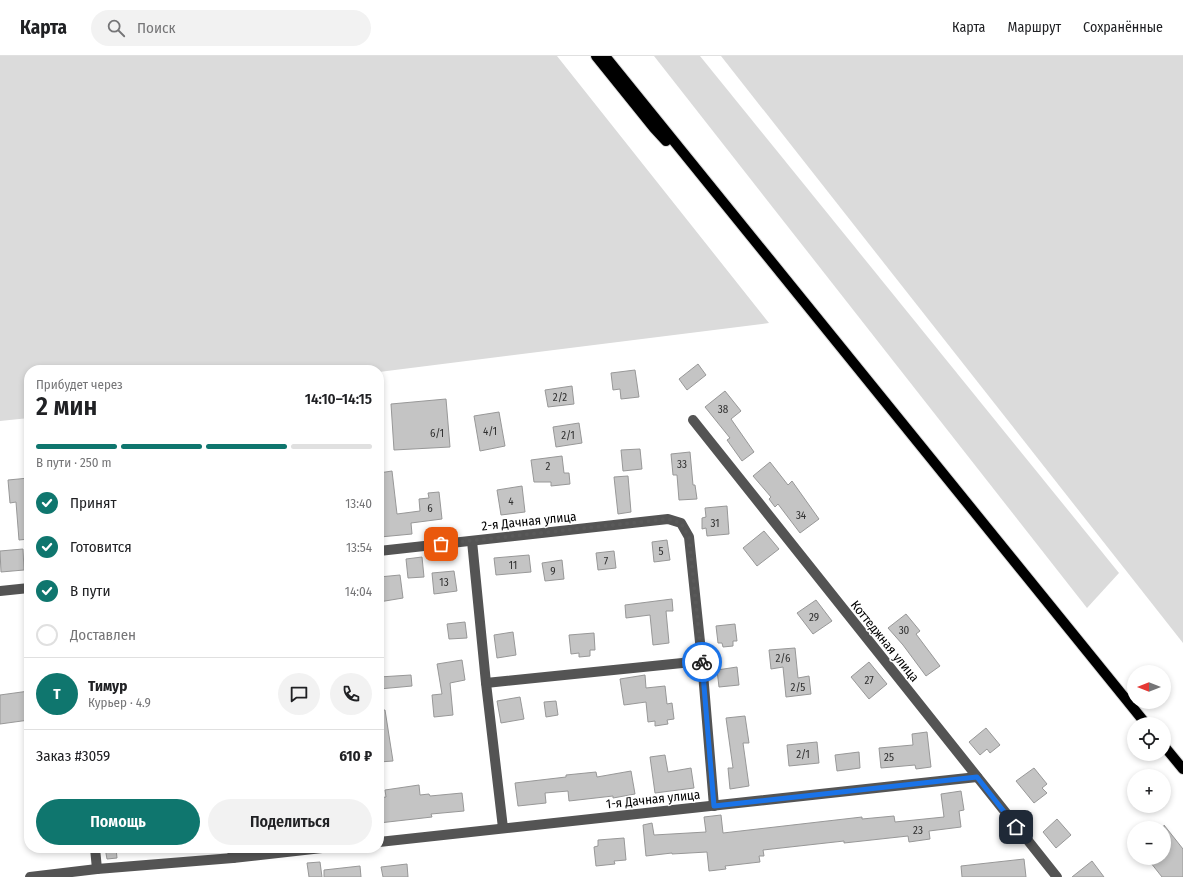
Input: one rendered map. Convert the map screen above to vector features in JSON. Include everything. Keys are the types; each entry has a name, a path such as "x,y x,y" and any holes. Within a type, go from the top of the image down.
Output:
{"main road":[{"path":"596,56 654,128 710,185"},
{"path":"605,56 1140,717"},
{"path":"1171,754 1183,769"}],"street":[{"name":"Коттеджная улица","path":"692,420 1057,877"},
{"name":"2-я Дачная улица","path":"384,550 668,519 681,523 689,537 702,661"},
{"path":"472,541 486,683 503,828"},
{"path":"0,591 24,589"},
{"path":"486,683 702,661 714,806"},
{"name":"1-я Дачная улица","path":"384,841 977,777"},
{"path":"95,853 97,870"},
{"path":"30,877 233,853"}],"shaded area":[{"path":"0,56 557,56 769,323 384,371 384,365 24,365 24,419 0,421"},
{"path":"654,56 700,56 1119,573 1087,608"},
{"path":"721,56 1183,56 1183,643"}],"building":[{"path":"698,364 706,375 687,390 679,379"},
{"path":"635,370 639,397 621,399 620,389 613,390 611,373"},
{"path":"572,386 574,404 548,407 545,390"},
{"path":"725,391 741,411 731,419 754,452 742,461 727,440 730,438 705,407"},
{"path":"446,399 450,447 394,450 391,404"},
{"path":"499,412 505,446 480,451 474,416"},
{"path":"579,423 582,443 556,447 553,427"},
{"path":"640,449 642,469 623,471 621,450"},
{"path":"690,452 693,485 695,485 697,499 679,500 677,475 673,475 671,454"},
{"path":"562,456 564,473 569,473 570,484 551,486 551,482 534,482 531,460"},
{"path":"770,462 788,485 792,481 819,519 800,533 778,504 775,507 769,499 771,497 753,476"},
{"path":"392,471 397,514 420,511 419,499 429,498 428,493 439,492 442,519 411,523 412,534 384,537 384,472"},
{"path":"628,476 631,512 618,514 614,477"},
{"path":"24,478 24,540 19,540 16,502 10,503 8,480"},
{"path":"522,486 525,512 501,515 497,490"},
{"path":"727,506 729,534 707,536 706,528 702,529 702,518 706,517 705,508"},
{"path":"764,531 779,549 757,566 743,548"},
{"path":"667,540 670,560 654,562 652,542"},
{"path":"23,549 24,570 1,572 0,551"},
{"path":"614,551 616,568 598,570 596,553"},
{"path":"529,555 531,572 496,575 494,558"},
{"path":"422,557 424,577 408,578 406,559"},
{"path":"562,560 564,579 545,581 542,563"},
{"path":"454,571 457,591 434,594 432,573"},
{"path":"400,575 403,598 384,601 384,577"},
{"path":"672,599 673,611 666,611 669,643 653,645 650,615 626,618 625,605"},
{"path":"816,600 832,621 813,634 797,613"},
{"path":"906,614 920,631 916,634 940,666 926,676 903,645 888,628"},
{"path":"465,622 467,638 449,639 447,624"},
{"path":"735,624 737,641 733,641 733,646 723,647 722,643 718,643 716,626"},
{"path":"513,632 516,655 497,658 494,635"},
{"path":"594,633 595,650 590,650 590,656 579,657 579,653 571,654 569,635"},
{"path":"795,648 798,678 809,676 811,694 786,697 783,667 771,669 769,650"},
{"path":"462,660 465,680 450,683 453,715 434,717 432,695 442,694 437,664"},
{"path":"869,662 887,684 869,699 851,677"},
{"path":"737,667 739,685 719,687 717,670"},
{"path":"411,675 412,686 384,689 384,677"},
{"path":"645,675 646,688 665,686 667,704 672,703 674,719 667,720 668,724 655,726 655,721 648,722 646,702 624,705 620,679"},
{"path":"24,692 24,721 0,724 0,695"},
{"path":"520,697 524,719 501,723 497,701"},
{"path":"556,701 558,715 546,717 544,702"},
{"path":"384,710 385,710 393,761 384,762"},
{"path":"745,716 749,743 743,743 749,786 730,789 728,768 733,768 726,718"},
{"path":"986,728 1000,745 990,753 987,749 980,755 969,742"},
{"path":"927,732 931,767 916,769 915,765 881,768 879,748 913,745 912,734"},
{"path":"817,742 819,763 789,766 787,745"},
{"path":"859,752 860,768 837,771 835,755"},
{"path":"665,755 668,772 691,768 694,788 655,793 650,757"},
{"path":"1034,768 1047,784 1042,788 1047,793 1034,803 1016,781"},
{"path":"631,771 635,794 613,798 613,796 569,801 568,791 545,793 546,803 518,806 515,783 566,777 566,775 596,772 597,777"},
{"path":"419,785 420,795 429,794 430,796 462,793 464,811 431,814 432,817 384,822 384,797 386,797 385,790"},
{"path":"961,791 964,810 959,811 961,827 929,831 930,839 909,842 908,836 763,850 764,856 759,856 760,862 725,866 726,869 709,871 707,852 672,853 646,856 643,825 652,823 654,835 706,832 704,817 721,815 723,833 862,817 862,819 894,816 895,822 944,817 941,794"},
{"path":"1057,819 1071,835 1056,848 1043,832"},
{"path":"1171,834 1183,849 1183,877 1162,877 1153,865 1171,865"},
{"path":"624,838 626,860 614,861 615,864 596,866 594,847 598,846 598,840"},
{"path":"106,853 116,853 117,858 107,859"},
{"path":"1024,859 1026,877 962,877 961,866"},
{"path":"1092,861 1104,877 1072,877"},
{"path":"320,862 322,877 309,877 307,863"},
{"path":"407,864 408,877 383,877 381,867"},
{"path":"360,866 361,877 324,877 324,870"}],"way so far":[{"path":"441,544 668,519 681,523 689,537 702,662"}],"route":[{"path":"702,662 714,806 977,777 1016,827"}]}
